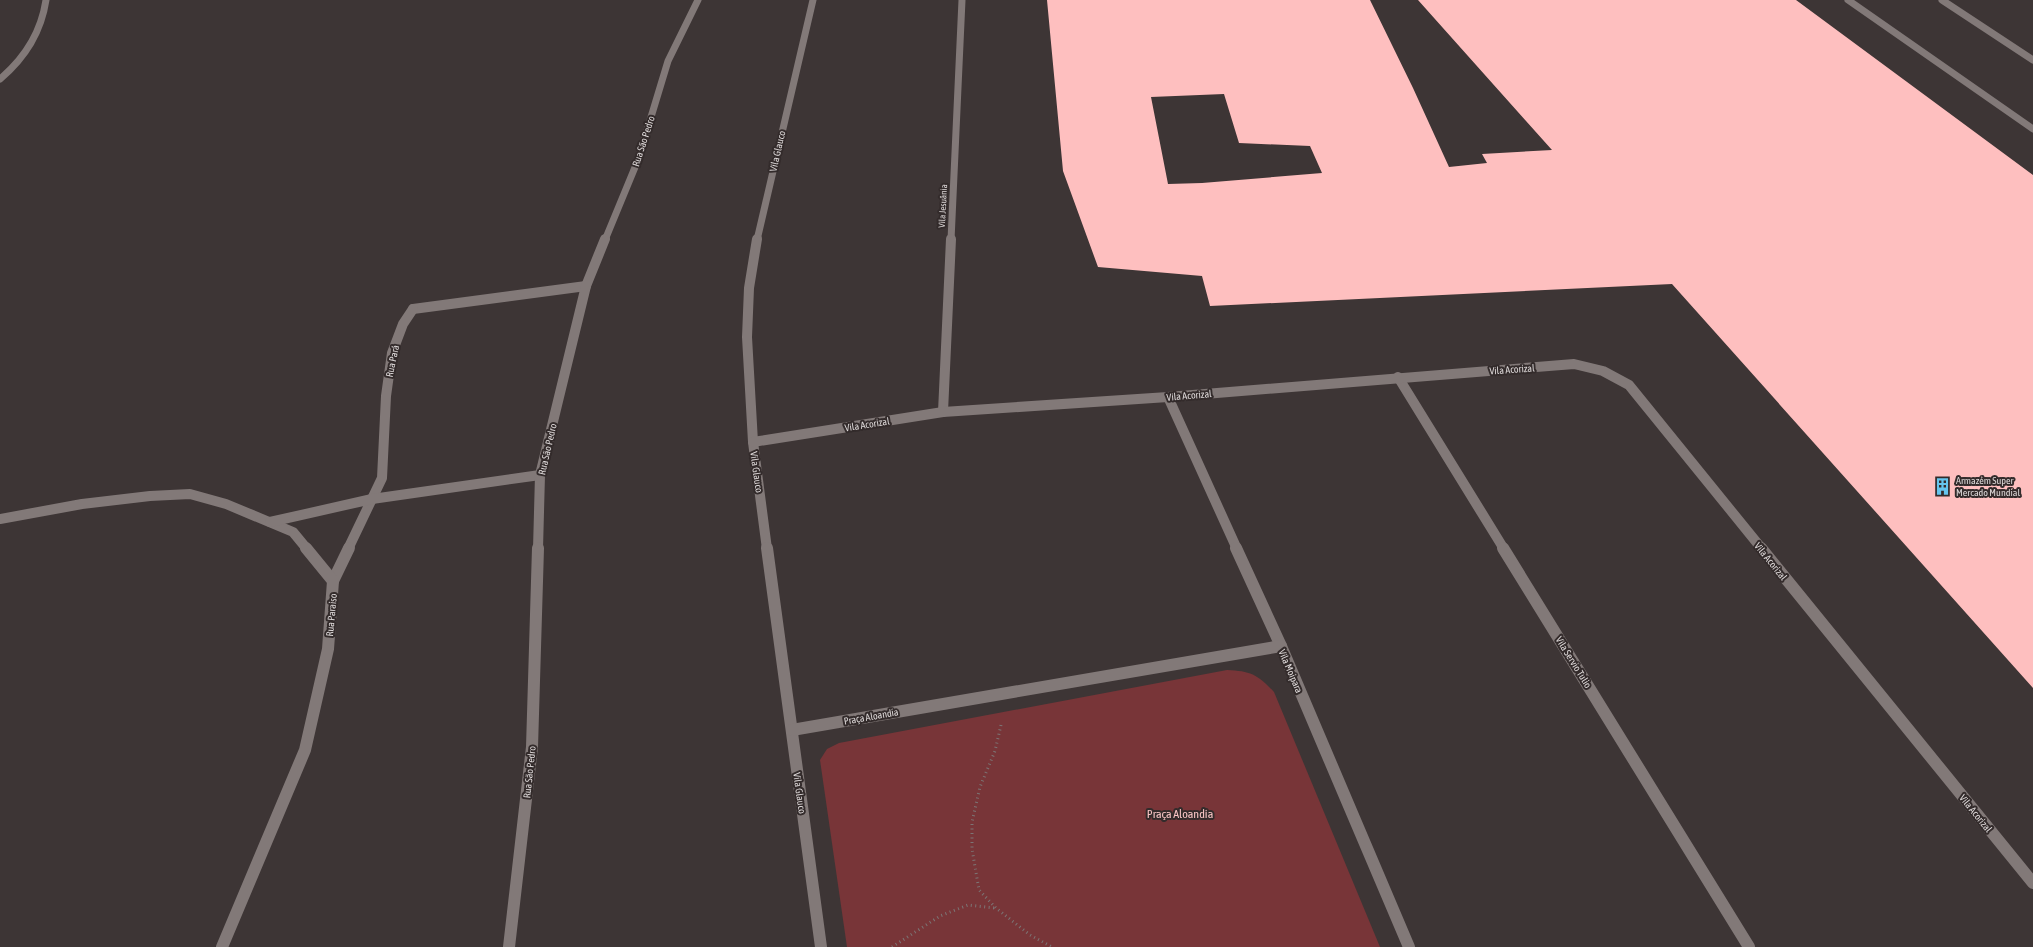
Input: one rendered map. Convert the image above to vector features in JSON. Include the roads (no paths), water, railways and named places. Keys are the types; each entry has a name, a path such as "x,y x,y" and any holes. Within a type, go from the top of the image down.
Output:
{"street":[{"path":"0,79 9,72 36,36 45,17 46,0"},
{"name":"Rua São Pedro","path":"510,947 532,747 540,475 586,286 638,160 668,61 698,0"},
{"name":"Vila Glauco","path":"812,0 758,235 749,288 747,337 753,442 821,947"},
{"name":"Vila Jesuânia","path":"943,412 962,0"},
{"path":"1848,0 2033,129"},
{"path":"1942,0 2033,60"},
{"name":"Rua Pará","path":"333,581 382,478 386,396 392,353 403,324 413,309 586,286"},
{"name":"Vila Acorizal","path":"753,442 943,412 1168,397 1398,377 1574,364 1592,367 1614,374 1629,386 2033,883"},
{"name":"Vila Servio Tulio","path":"1398,377 1749,947"},
{"name":"Vila Moipara","path":"1168,397 1281,646 1409,947"},
{"path":"270,522 372,499 540,475"},
{"name":"Rua Paraíso","path":"0,519 82,504 150,496 190,494 226,504 293,532 333,581 328,649 305,750 222,947"},
{"name":"Praça Aloandia","path":"792,730 1281,646"}],"place":[{"name":"Armazém Super Mercado Mundial","path":"1943,486"}]}
